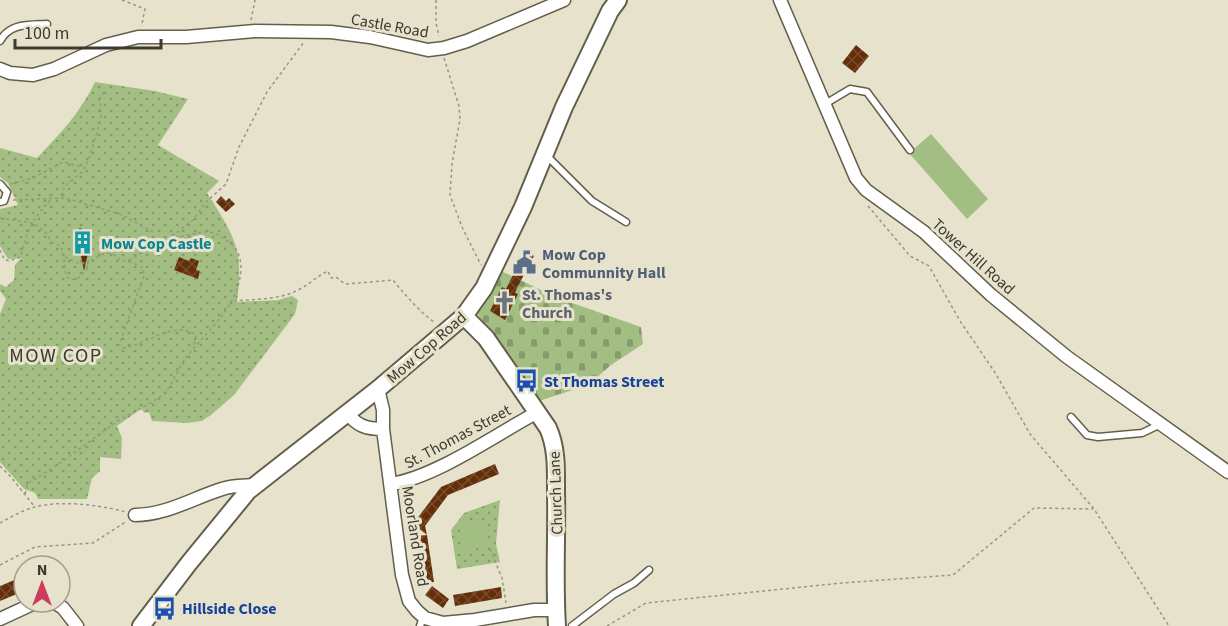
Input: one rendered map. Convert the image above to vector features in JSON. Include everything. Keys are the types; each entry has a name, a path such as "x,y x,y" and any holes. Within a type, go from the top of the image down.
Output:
{"street":[{"name":"Castle Road","path":"0,69 10,73 33,75 54,69 106,45 138,37 310,32 370,37 428,50 468,41 564,0"},
{"name":"Mow Cop Road","path":"141,626 203,546 256,485 378,389 465,316 490,274 523,207 568,98 610,11 618,0"},
{"name":"Tower Hill Road","path":"780,0 856,178 866,190 924,232 991,296 1067,357 1228,472"},
{"name":"Church Lane","path":"465,316 486,338 548,428 553,440 556,453 556,618"},
{"name":"Moorland Road","path":"378,389 383,410 383,429 402,575 409,601 421,622 442,623 534,610 556,618"},
{"path":"347,412 358,425 383,429"},
{"name":"St. Thomas Street","path":"391,484 405,482 429,472 536,413"},
{"path":"135,515 150,515 171,509 225,488 256,485"},
{"path":"68,614 77,626"}],"lane":[{"path":"0,41 9,29 17,26 47,24"},
{"path":"825,104 850,89 867,92 910,150"},
{"path":"545,154 592,201 626,222"},
{"path":"0,184 7,192 3,200"},
{"path":"1071,417 1087,435 1098,437 1142,433 1161,423"},
{"path":"572,626 649,570"}],"path":[{"path":"122,0 146,9 138,37"},
{"path":"243,33 255,0"},
{"path":"436,0 436,23 459,106 460,119 452,164 450,195 474,254 490,274"},
{"path":"26,494 28,483 56,467 120,420 163,395 184,360 221,320 233,301 240,279 241,261 233,244 212,232 199,232 166,239 193,220 206,202 226,184 239,147 267,92 310,32"},
{"path":"61,197 65,186 84,167 96,138 101,118 100,99 104,92"},
{"path":"9,184 33,178 63,162 84,167"},
{"path":"866,190 863,197 866,204 910,256 929,266 1030,434 1094,509 1169,626"},
{"path":"3,200 61,197 120,214 155,233"},
{"path":"0,250 4,259 9,261 21,257 34,217 52,199"},
{"path":"0,218 33,223 47,234 51,242 60,246 64,256 66,276 70,279 76,280 87,269 91,251 90,238 87,235"},
{"path":"129,261 145,249 152,240"},
{"path":"64,256 80,264 107,253 115,254 120,261 129,261 143,268 144,276 119,345 122,348 129,348 160,333 186,332 196,335 194,348"},
{"path":"233,301 286,295 299,290 328,271 331,278 336,277 345,284 393,280 407,298 415,303 422,314 447,332"},
{"path":"0,466 26,494 34,507"},
{"path":"0,523 34,507 50,504 104,507 135,515"},
{"path":"607,626 646,603 830,584 953,575 1034,508 1094,509"},
{"path":"0,565 35,546 93,543 135,515"},
{"path":"490,549 502,578 508,614"}],"green space":[{"path":"95,82 155,91 188,99 158,145 219,181 207,193 235,244 239,269 237,302 278,300 292,296 298,300 295,314 234,395 211,415 202,421 187,423 152,421 149,412 145,413 141,409 117,426 122,438 121,459 100,457 100,471 92,478 87,499 38,499 35,493 24,489 0,462 0,314 6,299 0,291 0,284 6,287 14,280 15,265 21,258 8,259 0,246 0,209 18,205 8,183 0,177 0,148 37,158 62,132"},
{"path":"931,134 988,199 967,219 909,153"},
{"path":"497,269 558,298 641,327 643,344 611,365 588,385 536,402 475,310"},
{"path":"500,500 496,544 500,562 457,569 451,530 464,513"},
{"path":"485,520 490,546 463,551 460,530 464,523"}],"building":[{"path":"856,45 869,56 855,73 842,63"},
{"path":"221,196 226,201 229,198 235,204 226,212 216,202"},
{"name":"Mow Cop Castle","path":"80,228 83,230 83,236 87,240 89,249 84,271 79,238 75,233"},
{"name":"St. Thomas's Church","path":"525,251 534,256 518,286 515,293 518,294 505,320 490,311 502,287 506,289"},
{"path":"179,257 189,261 191,258 199,261 196,270 200,271 198,279 174,270"},
{"path":"495,464 499,474 448,495 425,526 427,535 413,524 441,487"},
{"path":"427,535 434,582 423,583 416,536"},
{"path":"12,581 12,596 0,601 0,586"},
{"path":"432,586 449,599 443,608 425,595"},
{"path":"501,587 502,598 455,606 453,595"}],"place":[{"name":"Mow Cop Castle","path":"83,243"},
{"name":"Mow Cop Communnity Hall","path":"524,263"},
{"name":"St. Thomas's Church","path":"504,303"},
{"name":"St Thomas Street","path":"526,381"},
{"name":"Hillside Close","path":"164,608"}],"district":[{"name":"MOW COP","path":"56,355"}]}
